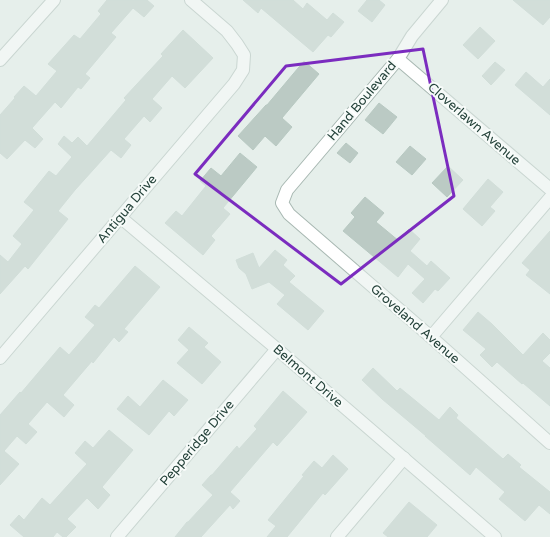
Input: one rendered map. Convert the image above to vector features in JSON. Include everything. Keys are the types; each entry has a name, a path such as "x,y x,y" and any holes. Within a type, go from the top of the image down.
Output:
{"street":[{"path":"0,60 54,0"},
{"name":"Antigua Drive","path":"0,358 234,84 243,70 244,55 238,44 227,31 192,0"},
{"name":"Hand Boulevard","path":"282,203 287,190 398,58 412,36 442,0"},
{"name":"Cloverlawn Avenue","path":"398,58 550,190"},
{"path":"431,337 550,198"},
{"name":"Groveland Avenue","path":"282,203 289,214 550,443"},
{"name":"Belmont Drive","path":"120,217 277,349 495,537"},
{"name":"Pepperidge Drive","path":"117,537 277,349"},
{"path":"337,537 404,458"}],"highlighted area":[{"path":"423,49 454,196 341,284 195,174 286,66"}],"building":[{"path":"107,0 147,0 154,6 144,17 133,8 111,33 116,37 85,74 90,78 81,89 78,87 61,108 55,102 32,128 43,139 35,148 25,140 7,159 0,153 0,115 24,86 36,96 57,71 48,64 74,35 80,39 101,14 98,11"},
{"path":"243,0 293,0 303,9 307,3 327,20 333,13 344,22 331,37 328,35 313,52 261,8 258,13"},
{"path":"367,0 379,0 385,5 372,22 358,11"},
{"path":"513,0 550,0 550,17 543,25"},
{"path":"480,27 495,41 478,59 463,45"},
{"path":"183,30 213,58 185,88 172,76 152,99 162,108 150,122 144,116 124,139 131,145 121,158 111,150 75,190 58,211 68,219 28,269 25,266 0,294 0,255 8,262 22,244 13,236 34,210 24,202 49,171 56,176 72,157 58,144 64,136 72,143 78,137 87,146 126,100 124,98 163,56 161,54"},
{"path":"304,61 319,74 282,118 292,127 276,146 265,136 253,150 238,136 267,105"},
{"path":"495,62 505,70 491,85 482,76"},
{"path":"526,72 543,87 550,79 550,115 515,85"},
{"path":"379,103 397,117 383,134 365,120"},
{"path":"346,143 358,153 350,163 337,153"},
{"path":"410,146 426,159 412,175 396,162"},
{"path":"240,153 257,167 223,208 230,214 211,236 215,240 203,255 165,223 176,211 182,216 206,186 200,181 211,168 221,176"},
{"path":"448,166 463,180 447,197 432,183"},
{"path":"488,179 503,192 490,207 495,211 482,226 463,209"},
{"path":"365,197 384,213 376,222 399,241 409,229 420,239 410,251 427,266 431,261 450,278 438,291 435,289 423,303 412,293 425,279 408,264 398,277 343,231 355,217 351,213"},
{"path":"550,231 550,294 526,275 530,270 522,263"},
{"path":"275,250 287,260 283,265 295,276 289,282 324,311 308,330 277,304 285,295 269,282 252,289 246,274 239,268 236,260 253,253 259,268"},
{"path":"135,266 160,287 124,329 128,332 119,342 114,337 93,363 92,361 63,395 74,405 64,417 47,402 28,424 37,432 26,444 17,436 4,451 19,464 0,485 0,415 60,347 69,355 95,325 85,317 95,305 99,308"},
{"path":"478,312 523,355 543,333 550,340 550,353 542,361 550,368 550,406 497,362 492,367 480,355 486,349 463,330"},
{"path":"189,327 208,343 204,347 221,362 202,384 177,363 189,350 178,340"},
{"path":"373,368 397,391 400,388 439,420 450,407 458,415 456,418 503,459 508,454 521,465 519,467 550,492 550,514 539,505 525,521 499,499 505,492 476,467 470,475 362,380"},
{"path":"163,380 188,400 174,416 169,411 149,435 117,409 128,396 140,407"},
{"path":"283,391 307,412 277,446 273,442 230,492 240,501 233,509 230,505 201,537 175,537 213,495 202,485 237,446 239,449 257,429 254,426"},
{"path":"109,430 133,450 102,487 110,495 98,509 87,498 67,519 76,527 66,537 63,537 57,532 53,537 24,537 10,525 19,515 24,520 42,498 50,505 87,464 75,453 85,441 93,448"},
{"path":"333,455 348,469 325,495 323,493 287,537 267,537 276,526 268,520 304,476 302,475 314,461 322,468"},
{"path":"409,502 437,525 427,537 388,537 383,533"}]}
